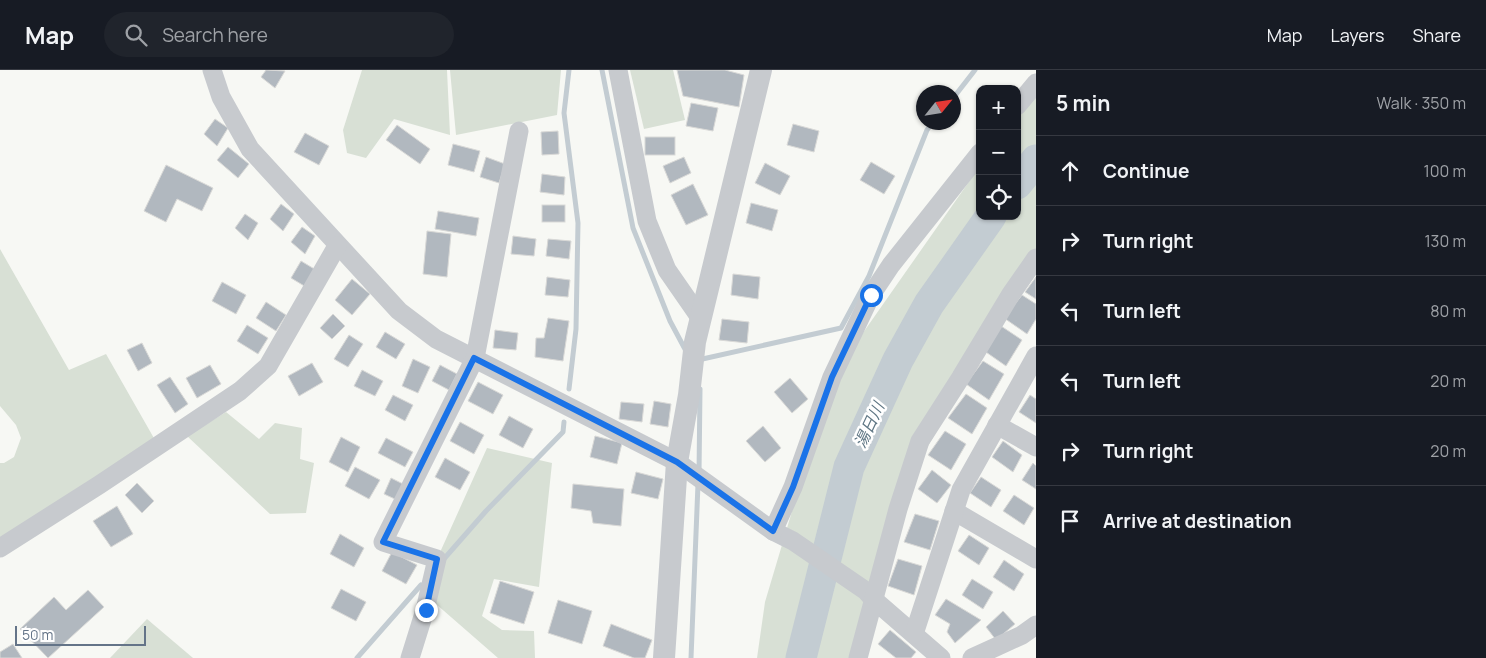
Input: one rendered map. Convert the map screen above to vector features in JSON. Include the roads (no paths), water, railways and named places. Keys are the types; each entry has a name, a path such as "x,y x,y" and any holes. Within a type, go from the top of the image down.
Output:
{"street":[{"path":"212,70 221,97 250,149 398,311 436,339 682,466 773,531 793,541 869,595 942,658"},
{"path":"618,70 647,221 668,270 701,319"},
{"path":"664,658 694,349 761,70"},
{"path":"1021,101 1036,83"},
{"path":"410,658 426,610 437,559 383,542 474,358 519,131"},
{"path":"773,531 793,487 832,377 871,295 891,265 976,158"},
{"path":"0,548 107,479 247,384 268,366 337,246"},
{"path":"858,658 869,595 920,441 1011,294 1036,258"},
{"path":"914,634 961,490 1036,356"},
{"path":"998,425 1036,447"},
{"path":"954,511 1036,559"},
{"path":"972,658 1022,635 1036,625"}],"waterway":[{"path":"569,70 564,113 578,223 576,329 569,389"},
{"path":"602,70 633,228 670,321 686,351"},
{"path":"961,88 975,70"},
{"path":"698,360 841,328 869,276 927,130"},
{"name":"湯日川","path":"1021,179 1036,160"},
{"name":"湯日川","path":"801,658 849,467 898,360 929,304 988,220"},
{"path":"699,473 700,389"},
{"path":"443,560 486,511 563,432 564,422"},
{"path":"691,658 698,484"},
{"path":"357,658 421,585"}]}
